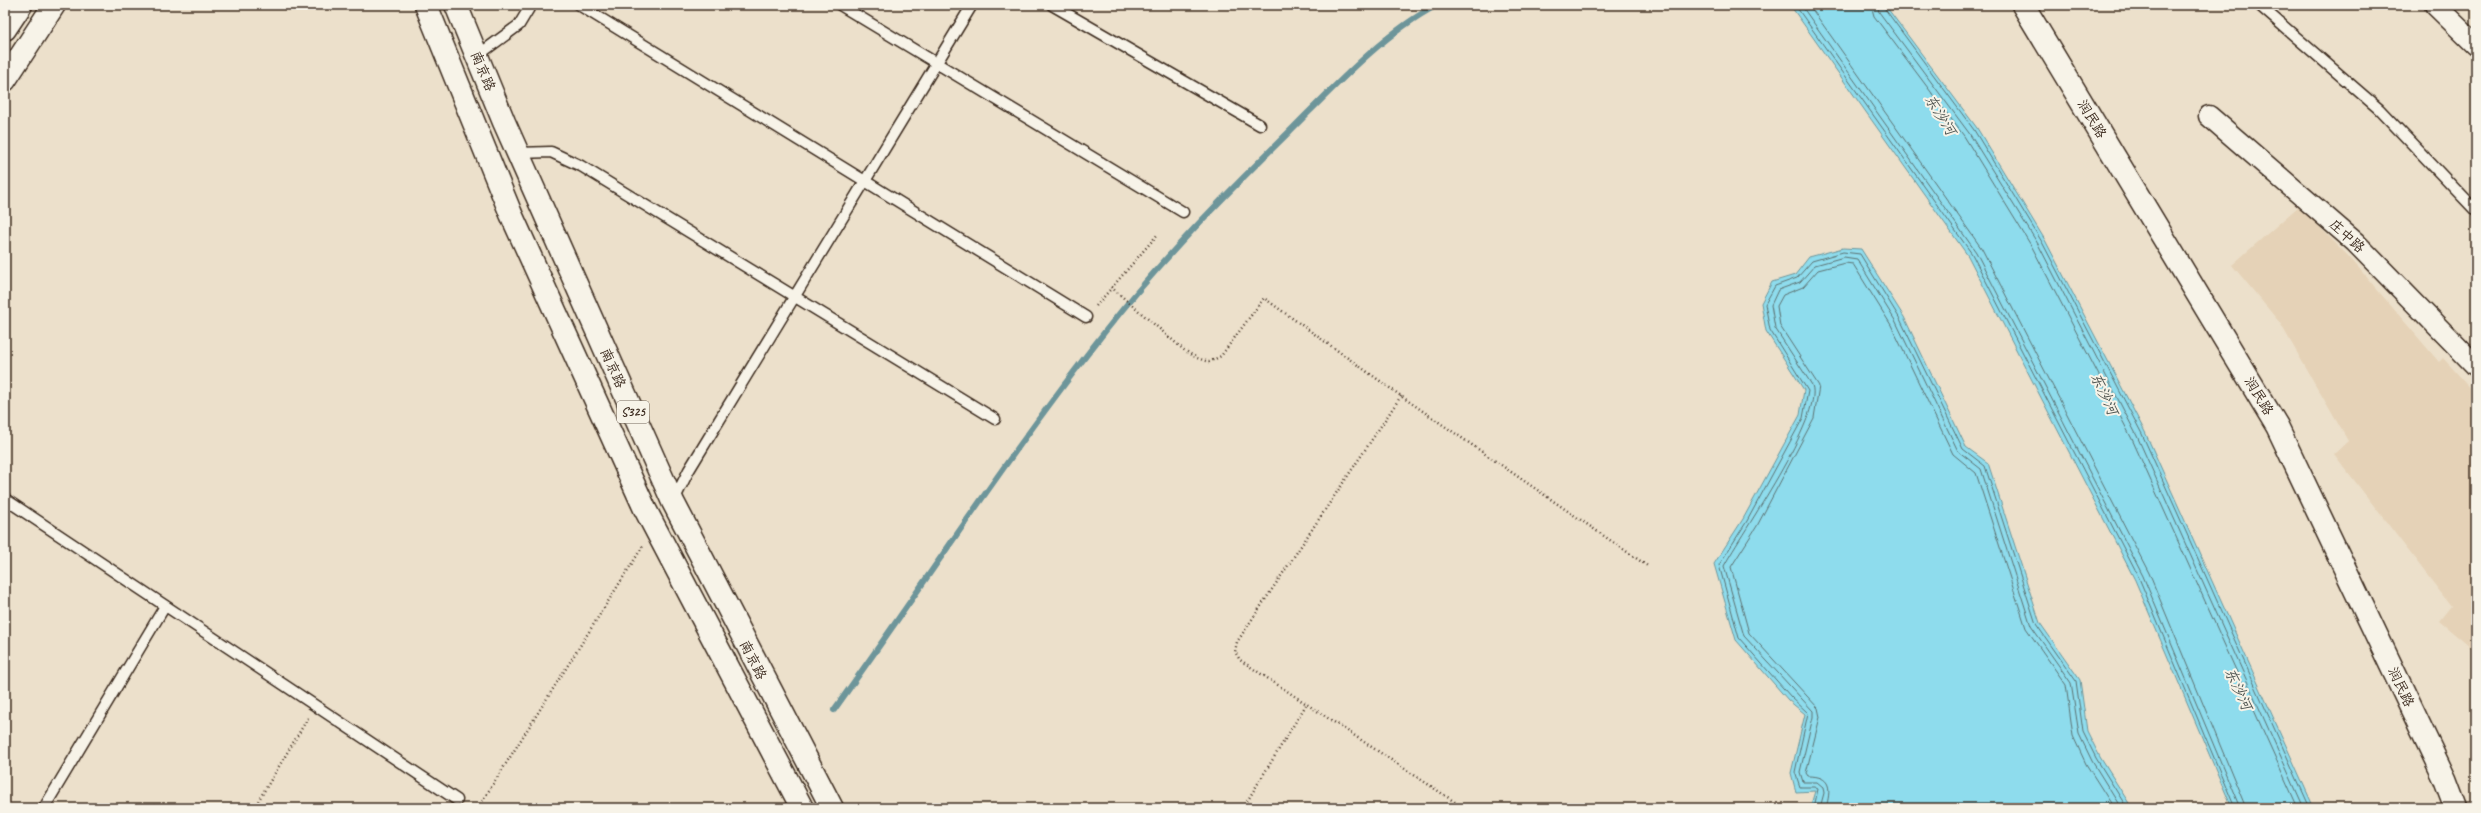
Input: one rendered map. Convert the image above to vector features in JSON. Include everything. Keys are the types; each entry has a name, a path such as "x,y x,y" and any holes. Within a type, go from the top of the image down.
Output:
{"main road":[{"path":"5,29 21,5"},
{"path":"5,80 54,5"},
{"name":"南京路","path":"426,5 511,214 654,527 802,808"},
{"name":"南京路","path":"456,5 518,153 673,502 832,808"},
{"name":"润民路","path":"2023,5 2278,426 2445,779 2456,808"}],"street":[{"path":"2435,5 2476,46"},
{"name":"庄中路","path":"2209,116 2355,242 2476,366"}],"lane":[{"path":"477,56 519,25 531,5"},
{"path":"579,5 1086,317"},
{"path":"840,5 1183,212"},
{"path":"673,502 689,470 972,5"},
{"path":"1052,5 1260,126"},
{"path":"2260,5 2379,109 2476,211"},
{"path":"518,153 551,152 582,166 994,419"},
{"path":"5,499 457,800"},
{"path":"44,808 165,606"}],"path":[{"path":"1086,317 1158,234"},
{"path":"1111,288 1184,350 1197,358 1209,362 1221,356 1264,298 1400,396 1649,566"},
{"path":"1400,396 1237,642 1235,652 1240,660 1306,705 1464,808"},
{"path":"478,808 654,527"},
{"path":"254,808 315,705"},
{"path":"1244,808 1306,705"}],"shaded area":[{"path":"2299,206 2351,259 2439,362 2443,358 2476,394 2476,652 2439,621 2451,606 2334,454 2348,441 2280,323 2232,265"}],"water":[{"name":"东沙河","path":"1790,5 1885,5 1977,128 2045,240 2145,432 2314,808 2232,808 2135,580 1968,256"},
{"path":"1843,248 1861,249 1904,317 1966,447 1988,463 2040,623 2080,680 2087,731 2100,757 2132,808 1810,808 1815,791 1796,792 1791,773 1805,714 1788,700 1736,640 1714,564 1743,519 1800,415 1804,390 1766,331 1761,303 1772,282 1795,275 1809,257"}],"waterway":[{"path":"834,710 1036,423 1071,375 1128,303 1218,204 1358,63 1397,31 1437,5"}]}
